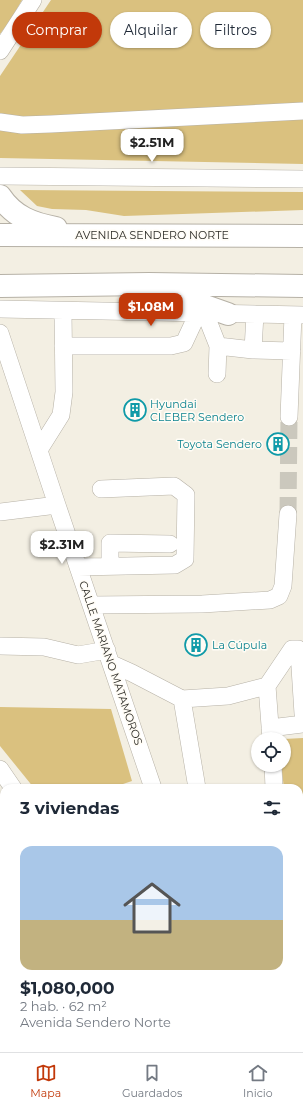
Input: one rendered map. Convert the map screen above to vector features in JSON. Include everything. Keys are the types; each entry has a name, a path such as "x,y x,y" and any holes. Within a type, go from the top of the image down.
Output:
{"main road":[{"path":"0,196 14,212 23,219 40,225 56,228 135,235"},
{"name":"AVENIDA SENDERO NORTE","path":"0,235 303,236"},
{"path":"146,284 215,271 303,272"},
{"path":"146,284 228,314"},
{"path":"0,286 146,284 303,286"}],"street":[{"path":"0,51 33,0"},
{"path":"0,122 22,125 51,124 303,111"},
{"path":"0,176 303,179"},
{"path":"0,310 298,315 292,351 289,417"},
{"path":"39,450 61,415 64,392 63,311"},
{"path":"201,313 218,346 217,374"},
{"path":"63,346 171,346 184,343 201,313"},
{"path":"253,350 255,314"},
{"name":"CALLE MARIANO MATAMOROS","path":"0,333 150,784"},
{"path":"218,346 253,350 292,351"},
{"path":"78,567 175,565 185,559 186,495 174,486 101,489"},
{"path":"0,512 57,505"},
{"path":"91,605 202,604 270,600 279,596 283,586 288,514"},
{"path":"110,566 110,543 170,544"},
{"path":"0,646 44,647 78,655 109,657 132,673 182,699 228,696 267,686"},
{"path":"270,732 267,686 292,648 298,649 299,652 303,714"},
{"path":"182,699 196,784"},
{"path":"274,732 303,724"},
{"path":"0,769 10,784"},
{"path":"273,772 274,784"}],"shaded area":[{"path":"0,0 22,0 15,12 12,12 12,18 0,34"},
{"path":"51,0 303,0 303,164 0,158 0,76 19,48 102,48 102,12 43,12"},
{"path":"20,190 303,192 303,210 124,216 86,210 52,209 37,206"},
{"path":"0,707 111,709 132,781 123,784 31,784 0,746"},
{"path":"303,738 303,784 283,784 282,772 291,772 291,739"}],"tunnel":[{"path":"288,514 289,417"}],"place":[{"name":"Hyundai CLEBER Sendero","path":"135,410"},
{"name":"Toyota Sendero","path":"278,444"},
{"name":"La Cúpula","path":"196,645"}]}
